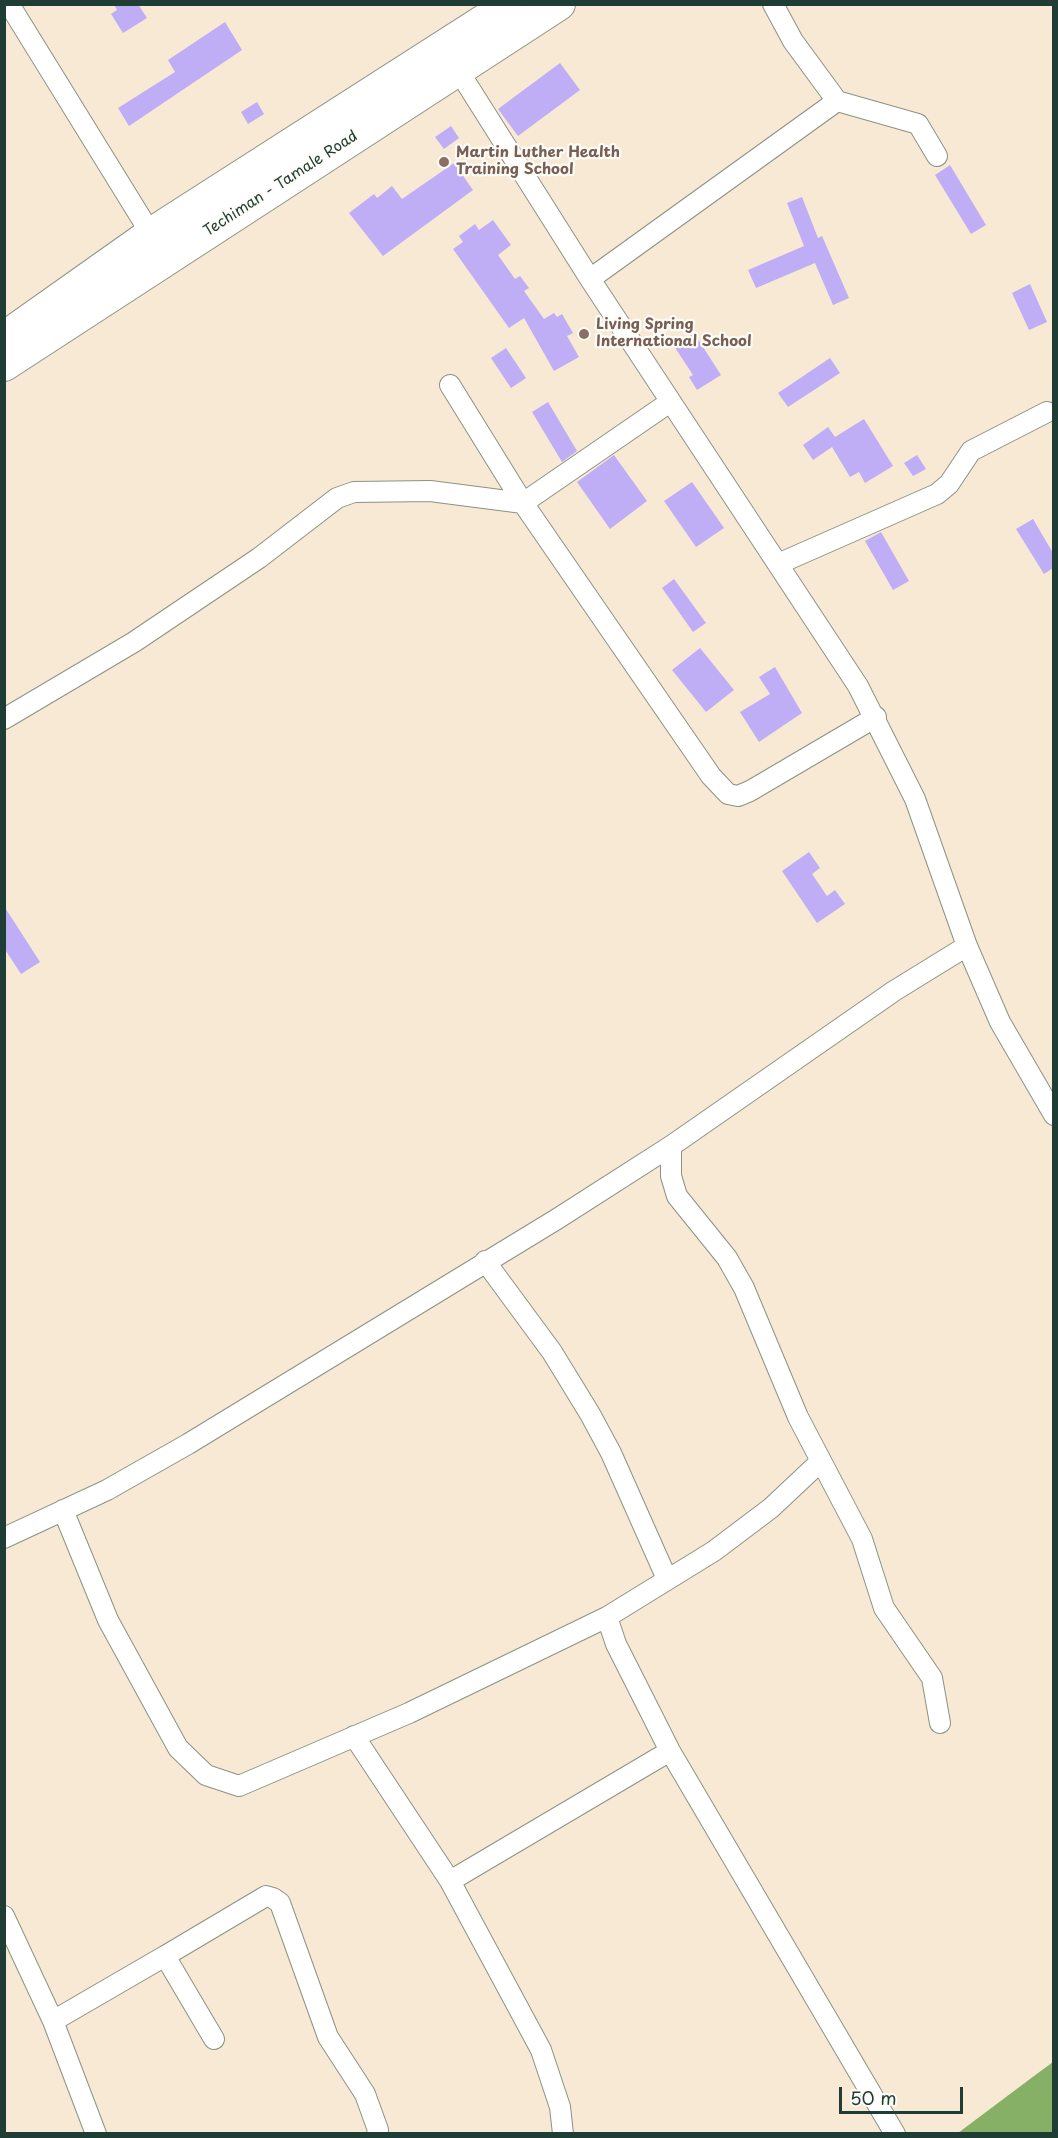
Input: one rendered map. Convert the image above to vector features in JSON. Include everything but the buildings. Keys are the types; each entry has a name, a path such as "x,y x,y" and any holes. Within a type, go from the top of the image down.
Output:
{"highway":[{"name":"Techiman - Tamale Road","path":"4,365 559,4"},
{"name":"Techiman - Tamale Road","path":"4,338 151,234 493,9"}],"street":[{"path":"9,4 151,234"},
{"path":"773,4 793,41 837,101 918,124 937,156"},
{"path":"458,70 669,402 778,564 876,717 915,799 968,946 1000,1022 1053,1115"},
{"path":"590,279 837,101"},
{"path":"450,385 523,502 711,776 728,794 738,796 750,791 876,717"},
{"path":"4,719 134,642 259,558 336,498 354,492 430,491 523,502 669,402"},
{"path":"778,564 937,494 949,484 971,451 1047,412"},
{"path":"4,1538 107,1490 188,1444 485,1260 557,1219 671,1146 894,991 968,946"},
{"path":"671,1146 671,1176 677,1196 727,1258 744,1288 781,1379 862,1539 884,1608 932,1678 940,1723"},
{"path":"485,1260 552,1352 590,1414 611,1453 667,1579"},
{"path":"63,1510 108,1620 178,1748 206,1775 238,1786 409,1713 607,1617 750,1526 821,1461"},
{"path":"607,1617 616,1644 670,1751 895,2133"},
{"path":"354,1736 450,1881 541,2050 560,2107 563,2133"},
{"path":"450,1881 670,1751"},
{"path":"53,2021 266,1896 273,1898 280,1904 328,2037 365,2094 378,2130 377,2133"},
{"path":"4,1916 53,2021 96,2133"},
{"path":"165,1956 214,2039"}],"green space":[{"path":"1053,2062 1053,2133 958,2133 1034,2076"}],"place":[{"name":"Martin Luther Health Training School","path":"444,162"},
{"name":"Living Spring International School","path":"584,334"}]}
